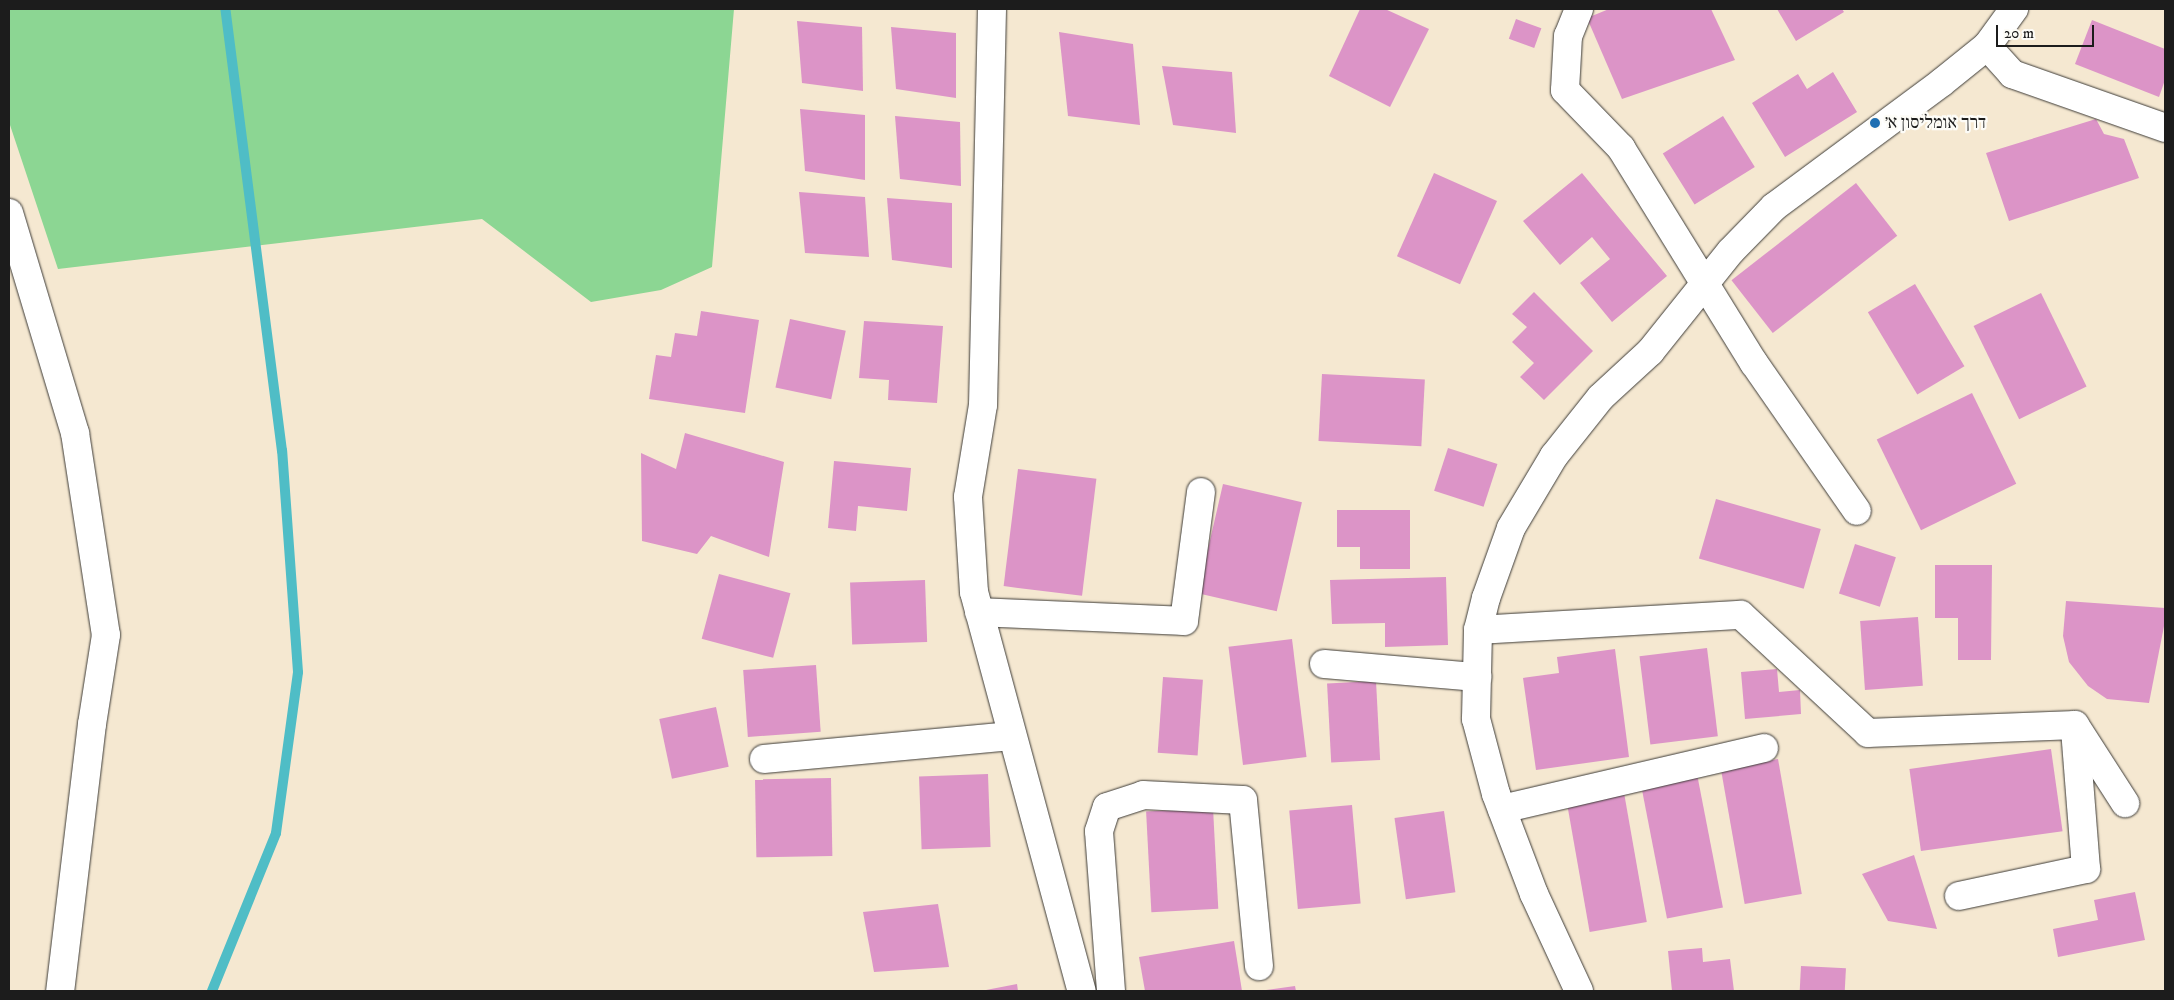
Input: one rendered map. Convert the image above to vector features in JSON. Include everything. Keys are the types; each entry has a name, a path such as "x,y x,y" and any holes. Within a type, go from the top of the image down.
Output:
{"street":[{"path":"992,9 983,405 968,497 974,592 1082,991"},
{"path":"1579,9 1568,36 1565,90 1621,148 1754,363 1857,512"},
{"path":"1579,991 1534,894 1502,809 1476,719 1478,630 1486,598 1511,528 1554,456 1601,397 1650,352 1706,284 1731,250 1774,207 1941,83 1987,46 2014,9"},
{"path":"1987,46 2012,74 2165,128"},
{"path":"9,213 76,433 106,635 92,724 60,991"},
{"path":"979,612 1184,621 1201,492"},
{"path":"1478,630 1741,615 1868,733 2075,725"},
{"path":"1324,664 1477,677"},
{"path":"2075,725 2125,802"},
{"path":"1959,896 2086,869 2075,725"},
{"path":"764,759 1012,736"},
{"path":"1502,809 1764,748"},
{"path":"1112,991 1099,831 1107,807 1142,795 1243,800 1259,966"}],"green space":[{"path":"9,9 734,9 712,267 661,290 591,302 482,219 58,269 9,122"}],"building":[{"path":"1360,9 1385,9 1429,29 1390,107 1329,76"},
{"path":"1609,9 1711,9 1735,60 1622,99 1587,18"},
{"path":"1777,9 1842,9 1844,12 1796,41"},
{"path":"1516,19 1541,28 1534,48 1509,39"},
{"path":"2092,20 2165,49 2165,80 2159,97 2075,64"},
{"path":"797,21 862,27 863,91 802,83"},
{"path":"891,27 956,33 956,98 896,89"},
{"path":"1059,32 1133,44 1140,125 1068,116"},
{"path":"1162,66 1232,72 1236,133 1173,125"},
{"path":"1833,72 1857,112 1785,157 1752,103 1798,74 1807,89"},
{"path":"800,109 865,115 865,180 805,171"},
{"path":"895,116 960,122 961,186 900,179"},
{"path":"1723,116 1755,167 1695,205 1663,154"},
{"path":"2096,119 2104,134 2124,139 2139,178 2009,221 1986,153"},
{"path":"1434,173 1497,201 1460,284 1397,256"},
{"path":"1582,173 1667,276 1612,322 1580,283 1610,259 1592,237 1560,265 1523,221"},
{"path":"1856,183 1897,236 1773,333 1731,280"},
{"path":"799,192 865,197 869,257 805,253"},
{"path":"887,198 952,203 952,268 892,260"},
{"path":"1915,284 1964,366 1917,395 1868,312"},
{"path":"1534,292 1593,351 1544,400 1520,377 1534,363 1512,342 1527,327 1512,314"},
{"path":"2041,293 2087,386 2019,419 1974,326"},
{"path":"701,311 759,320 745,413 649,399 656,355 671,357 675,333 697,336"},
{"path":"790,319 846,331 831,399 775,387"},
{"path":"864,321 943,326 937,403 888,400 889,380 859,378"},
{"path":"1322,374 1425,379 1421,446 1318,441"},
{"path":"1972,393 2016,484 1921,530 1877,439"},
{"path":"685,433 784,462 769,557 711,536 697,554 642,541 641,453 676,469"},
{"path":"1448,448 1497,464 1484,507 1434,491"},
{"path":"834,461 911,468 907,511 858,506 856,531 828,528"},
{"path":"1018,469 1096,479 1082,596 1004,586"},
{"path":"1223,484 1302,502 1277,611 1198,593"},
{"path":"1716,499 1821,529 1804,589 1699,559"},
{"path":"1337,510 1410,510 1410,569 1360,569 1360,547 1337,547"},
{"path":"1855,544 1896,557 1880,607 1839,593"},
{"path":"1935,565 1992,565 1991,660 1958,660 1958,618 1935,618"},
{"path":"719,574 790,593 773,658 702,639"},
{"path":"1446,577 1448,645 1385,647 1385,623 1332,624 1330,580"},
{"path":"925,580 927,642 852,645 850,583"},
{"path":"2066,601 2165,608 2165,621 2149,703 2107,699 2088,686 2069,662 2063,636"},
{"path":"1918,617 1923,686 1865,690 1860,621"},
{"path":"1292,639 1307,757 1243,765 1228,647"},
{"path":"1707,648 1718,736 1650,745 1640,656"},
{"path":"1615,649 1629,757 1536,770 1523,678 1559,673 1557,657"},
{"path":"816,665 821,732 748,737 743,670"},
{"path":"1777,669 1779,692 1800,690 1801,714 1745,719 1741,672"},
{"path":"1163,677 1203,680 1198,756 1158,753"},
{"path":"1376,681 1380,760 1331,762 1327,684"},
{"path":"716,707 729,767 672,779 659,719"},
{"path":"2051,749 2063,831 1921,851 1909,769"},
{"path":"1778,759 1802,894 1745,904 1721,769"},
{"path":"988,774 991,847 922,849 919,776"},
{"path":"1697,774 1723,908 1667,918 1641,785"},
{"path":"831,778 832,856 756,857 755,779"},
{"path":"1623,787 1647,922 1590,932 1566,797"},
{"path":"1352,805 1361,904 1298,909 1289,810"},
{"path":"1213,808 1218,909 1151,912 1146,812"},
{"path":"1444,811 1455,892 1406,899 1394,818"},
{"path":"1914,855 1937,929 1888,921 1862,874"},
{"path":"2135,892 2145,940 2058,957 2053,929 2098,920 2094,900"},
{"path":"938,904 949,967 874,972 863,912"},
{"path":"1234,941 1242,991 1145,991 1139,957"},
{"path":"1702,948 1703,962 1730,959 1734,991 1672,991 1668,951"},
{"path":"1801,966 1846,968 1845,991 1800,991"},
{"path":"1017,984 1018,991 986,991 986,990"},
{"path":"1295,986 1296,991 1266,991 1266,990"}],"waterway":[{"path":"212,991 276,833 298,672 282,451 225,9"}],"place":[{"name":"דרך אומליסון א׳","path":"1875,123"}]}
